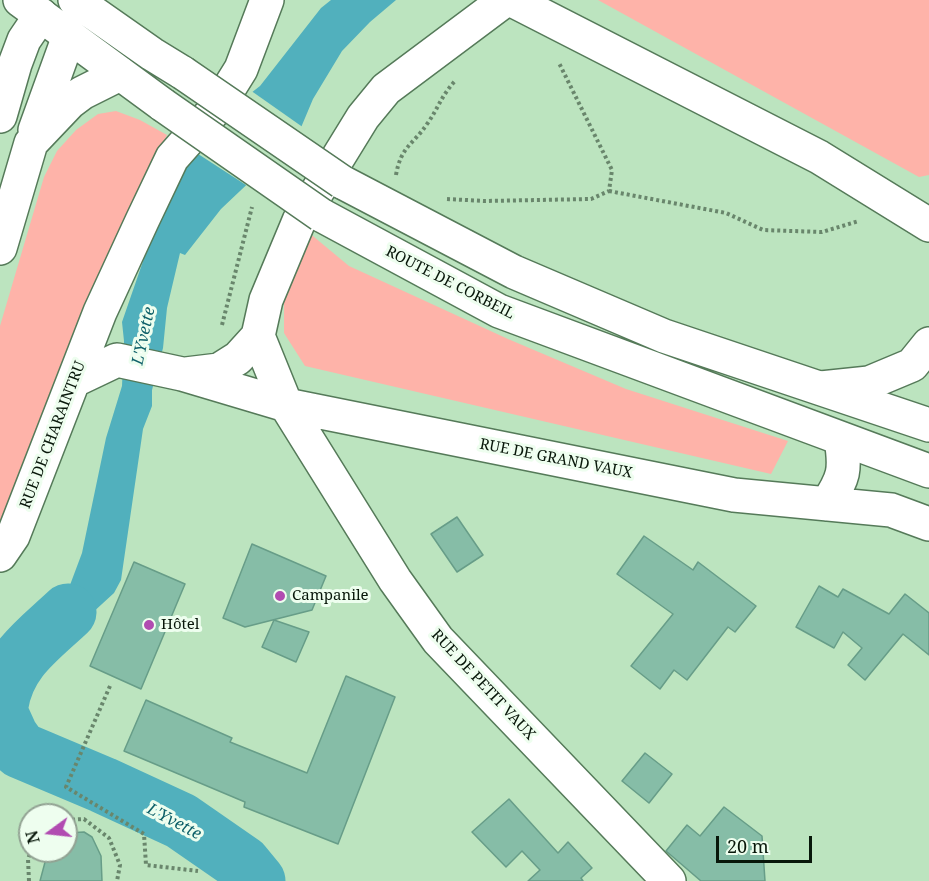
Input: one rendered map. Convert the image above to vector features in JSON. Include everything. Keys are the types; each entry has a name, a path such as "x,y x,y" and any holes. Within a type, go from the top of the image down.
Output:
{"main road":[{"name":"RUE DE CHARAINTRU","path":"0,555 13,536 100,312 172,158 218,106 241,69 267,0"},
{"path":"174,373 219,370 238,358 258,336 266,300 299,221 363,117 386,89 505,0"},
{"path":"512,0 819,157 920,220 929,247"},
{"path":"0,248 31,143 81,4 342,182 514,272 663,336 929,425"},
{"path":"2,99 38,5"},
{"name":"ROUTE DE CORBEIL","path":"38,5 69,36 120,74 321,215 499,311 929,471"},
{"path":"31,143 69,102 120,74"},
{"path":"75,380 117,360 100,312"},
{"name":"RUE DE PETIT VAUX","path":"258,336 286,405 395,580 438,640 669,881"},
{"path":"821,388 869,383 901,370 912,365 929,344"},
{"name":"RUE DE GRAND VAUX","path":"117,360 174,373 286,405 734,495 891,510 929,524"},
{"path":"827,504 840,484 845,462 841,439"},
{"name":"RUE DE GRAND VAUX","path":"891,510 929,497"}],"path":[{"path":"558,59 612,170 609,190"},
{"path":"396,178 399,161 406,147 428,123 447,90 461,75"},
{"path":"437,198 485,201 591,199 609,190 726,213 763,230 822,232 859,220"},
{"path":"110,686 66,787 144,834 146,865 198,871"},
{"path":"78,819 84,819 109,838 120,865 117,881"},
{"path":"28,863 28,881"}],"shaded area":[{"path":"598,0 929,0 929,175 919,177"},
{"path":"116,111 140,120 167,135 109,251 0,523 0,326 44,177 57,151 76,130 98,114"},
{"path":"302,227 349,266 508,339 626,389 788,441 771,474 305,366 284,333 284,289"}],"water":[{"path":"331,0 396,0 370,22 342,51 313,99 297,137 221,209 185,255 180,253 167,308 163,348 152,390 152,406 143,429 121,580 114,593 42,659 13,668 0,661 0,650 70,585 82,553 106,438 122,386 124,341 122,322 159,215 175,179 242,100 260,86 321,8"}],"pier":[{"path":"250,90 304,128 299,139 249,187 192,150"}],"building":[{"path":"457,517 483,555 457,572 431,534"},
{"path":"644,536 693,570 698,562 756,606 735,632 728,627 687,680 674,670 660,689 631,666 673,614 617,574"},
{"path":"252,544 326,576 312,610 245,627 223,618"},
{"path":"134,562 185,584 141,689 90,666"},
{"path":"819,586 838,597 843,589 889,614 905,594 929,613 929,655 903,634 865,680 848,665 862,648 843,632 834,648 796,627"},
{"path":"274,620 309,632 296,662 262,647"},
{"path":"346,676 395,697 338,844 244,807 245,802 124,751 146,700 232,738 230,742 307,773"},
{"path":"645,753 672,774 649,803 622,781"},
{"path":"509,799 558,853 568,842 592,868 581,878 583,881 528,881 540,870 522,851 506,867 472,832"},
{"path":"724,807 762,836 765,881 701,881 666,851 687,825 700,836"},
{"path":"78,832 84,832 92,837 101,856 102,881 40,881 45,863 78,863"}],"waterway":[{"name":"L'Yvette","path":"0,705 9,676 16,664 68,612"},
{"name":"L'Yvette","path":"0,714 10,736 20,750 181,821 243,864 257,881"}],"place":[{"name":"Campanile","path":"280,596"},
{"name":"Hôtel","path":"149,625"}]}
